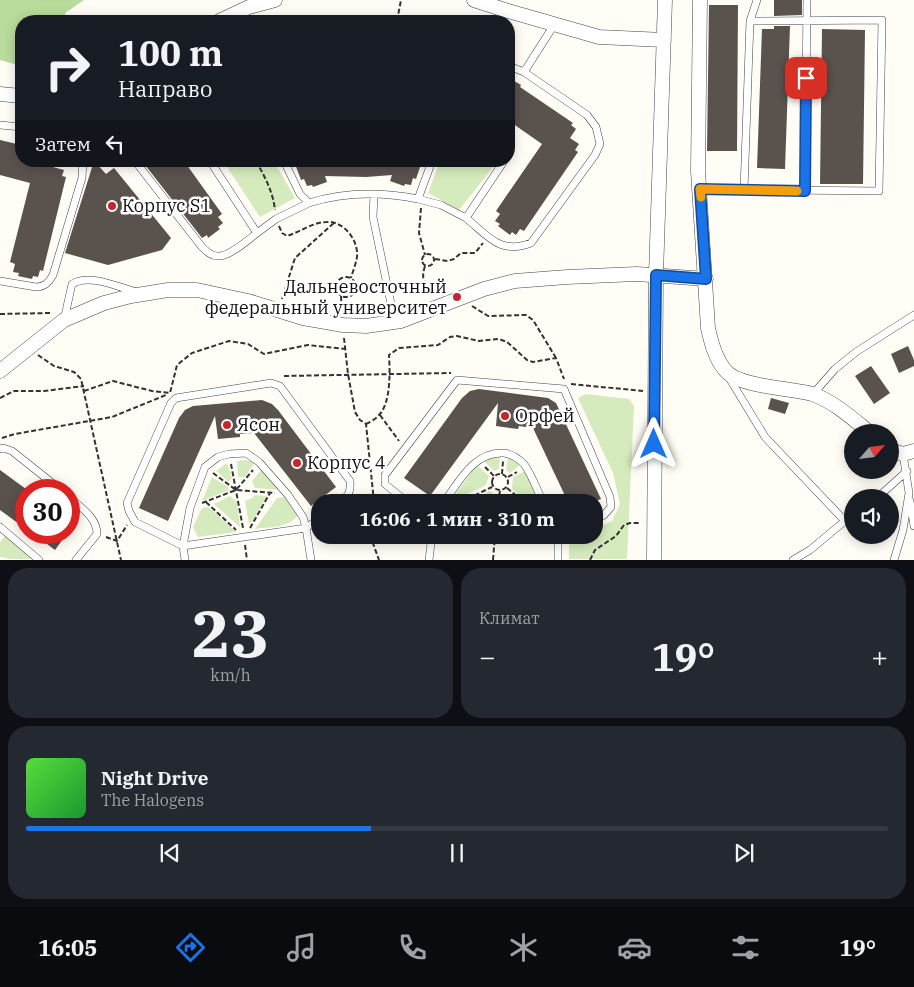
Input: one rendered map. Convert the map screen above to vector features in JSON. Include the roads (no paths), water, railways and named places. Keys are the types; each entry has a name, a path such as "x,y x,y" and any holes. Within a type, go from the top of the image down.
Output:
{"street":[{"path":"232,15 249,7 275,0"},
{"path":"474,0 599,37 664,40"},
{"path":"700,0 698,171 708,328 711,342 726,372 744,382 813,394 840,409 859,424"},
{"path":"654,560 654,392 664,40 663,2"},
{"path":"0,94 15,95"},
{"path":"0,371 65,316 104,303 168,290 197,290 248,301 303,318 343,325 366,326 395,323 484,288 515,281 567,277 656,275 706,279"}],"lane":[{"path":"496,0 508,11"},
{"path":"744,190 750,21 757,0"},
{"path":"805,191 807,0"},
{"path":"700,189 879,191 882,20 750,21"},
{"path":"524,72 554,25"},
{"path":"140,167 202,247 209,254 218,257 227,254 276,219 309,203 326,197 374,194 398,195 441,205 466,218 500,245 520,247 531,243 595,155 600,144 596,127 587,115 524,72 515,68"},
{"path":"0,125 15,127"},
{"path":"0,281 36,288 42,287 49,282 53,275 79,187 82,167"},
{"path":"214,167 257,233"},
{"path":"287,167 300,194 309,203"},
{"path":"420,200 430,167"},
{"path":"466,218 500,167"},
{"path":"374,194 373,217 395,323"},
{"path":"65,316 72,284 78,280 105,283 141,294"},
{"path":"813,394 835,370 856,352 914,315"},
{"path":"726,372 764,437 844,521 810,550 793,560"},
{"path":"397,494 385,484 385,475 457,380 564,389 610,497 611,507 603,515"},
{"path":"311,524 306,528 183,546 135,522 127,503 171,403 176,398 271,384 280,386 350,481 351,490 348,494"},
{"path":"0,449 12,451 47,479"},
{"path":"902,451 907,471 914,526"},
{"path":"185,560 183,546 190,508 205,468 218,457 246,453 259,462 288,495 303,517 311,560"},
{"path":"450,494 478,460 491,454 504,453 518,458 526,467 539,494"},
{"path":"887,489 907,471"},
{"path":"894,560 903,530 909,493"},
{"path":"76,560 97,534 97,527 92,518 80,507"},
{"path":"0,527 39,560"},
{"path":"430,560 431,544"},
{"path":"558,544 558,560"},
{"path":"806,560 810,550"}],"place":[{"name":"Корпус S1","path":"112,206"},
{"name":"Дальневосточный федеральный университет","path":"457,297"},
{"name":"Орфей","path":"505,416"},
{"name":"Ясон","path":"227,425"},
{"name":"Корпус 4","path":"297,463"}]}
